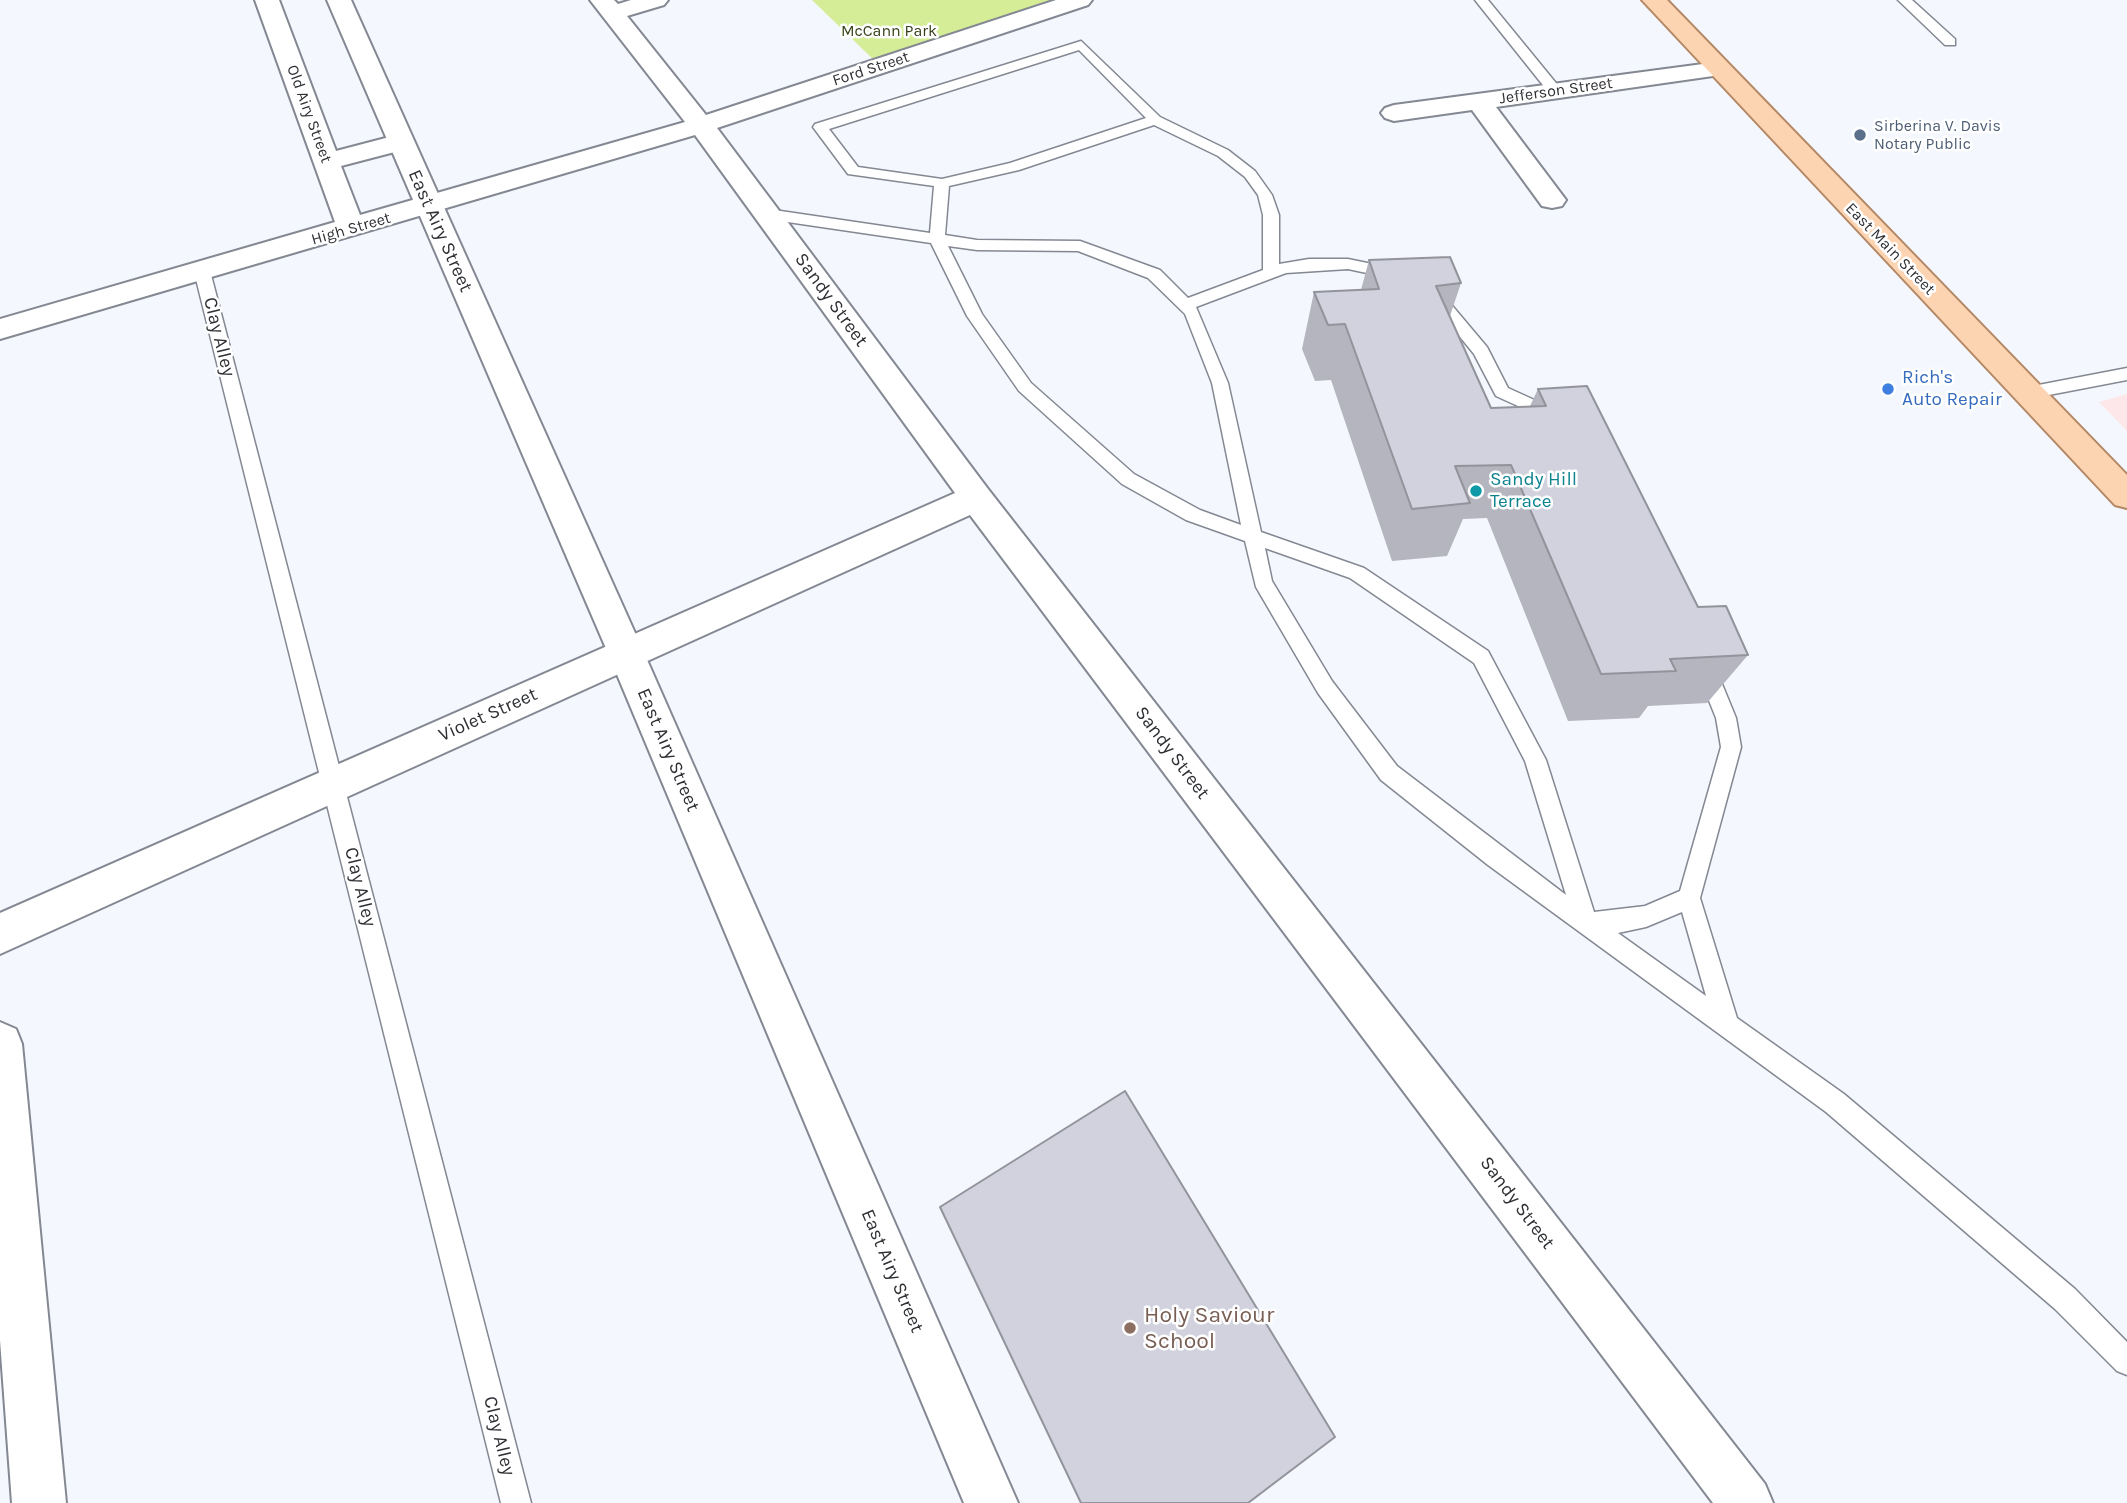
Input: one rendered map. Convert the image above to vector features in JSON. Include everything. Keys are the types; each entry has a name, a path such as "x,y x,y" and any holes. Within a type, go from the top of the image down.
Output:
{"main road":[{"name":"East Main Street","path":"1654,0 2127,496"}],"street":[{"name":"Old Airy Street","path":"267,0 351,229"},
{"name":"East Airy Street","path":"339,0 626,653 991,1503"},
{"path":"607,7 656,0"},
{"name":"Ford Street","path":"701,125 1080,0"},
{"name":"Sandy Street","path":"607,7 701,125 976,498 1746,1503"},
{"name":"Jefferson Street","path":"1394,113 1718,69"},
{"path":"1478,101 1552,200"},
{"name":"High Street","path":"0,329 428,207 701,125"},
{"path":"327,162 401,142"},
{"name":"Violet Street","path":"0,934 976,498"},
{"path":"0,1044 39,1503"}],"lane":[{"path":"1480,0 1555,91"},
{"path":"1904,0 1950,41"},
{"path":"1155,120 1014,167 942,183 853,170 820,127 1081,45 1155,120 1223,153 1250,174 1265,195 1271,215 1270,273"},
{"path":"942,183 937,239 975,316 1025,387 1129,479 1193,515 1357,573 1481,657 1535,760 1586,923"},
{"path":"767,214 977,245 1080,246 1154,274 1192,312 1220,383 1263,582 1325,687 1389,773 1586,923 1835,1103 2065,1300 2127,1361"},
{"path":"1185,305 1270,273 1309,264 1348,264 1392,273 1432,293 1481,351 1502,392 1556,417 1566,426"},
{"name":"Clay Alley","path":"202,271 516,1503"},
{"path":"2028,393 2127,374"},
{"path":"1697,651 1726,718 1731,747 1695,868 1689,898 1727,1025"},
{"path":"1586,923 1619,922 1646,916 1689,898"}],"shaded area":[{"path":"2127,394 2127,431 2099,402"}],"green space":[{"name":"McCann Park","path":"812,0 1080,0 880,66"}],"building":[{"path":"1450,257 1461,283 1436,286 1491,408 1546,406 1538,389 1587,386 1698,607 1726,606 1748,655 1670,659 1676,671 1601,674 1511,465 1455,466 1470,503 1412,509 1345,324 1328,325 1314,292 1379,289 1369,260"},
{"path":"1125,1091 1335,1437 1248,1503 1081,1503 940,1207"}],"place":[{"name":"Sirberina V. Davis Notary Public","path":"1860,135"},
{"name":"Rich's Auto Repair","path":"1888,389"},
{"name":"Sandy Hill Terrace","path":"1476,491"},
{"name":"Holy Saviour School","path":"1130,1328"}]}
